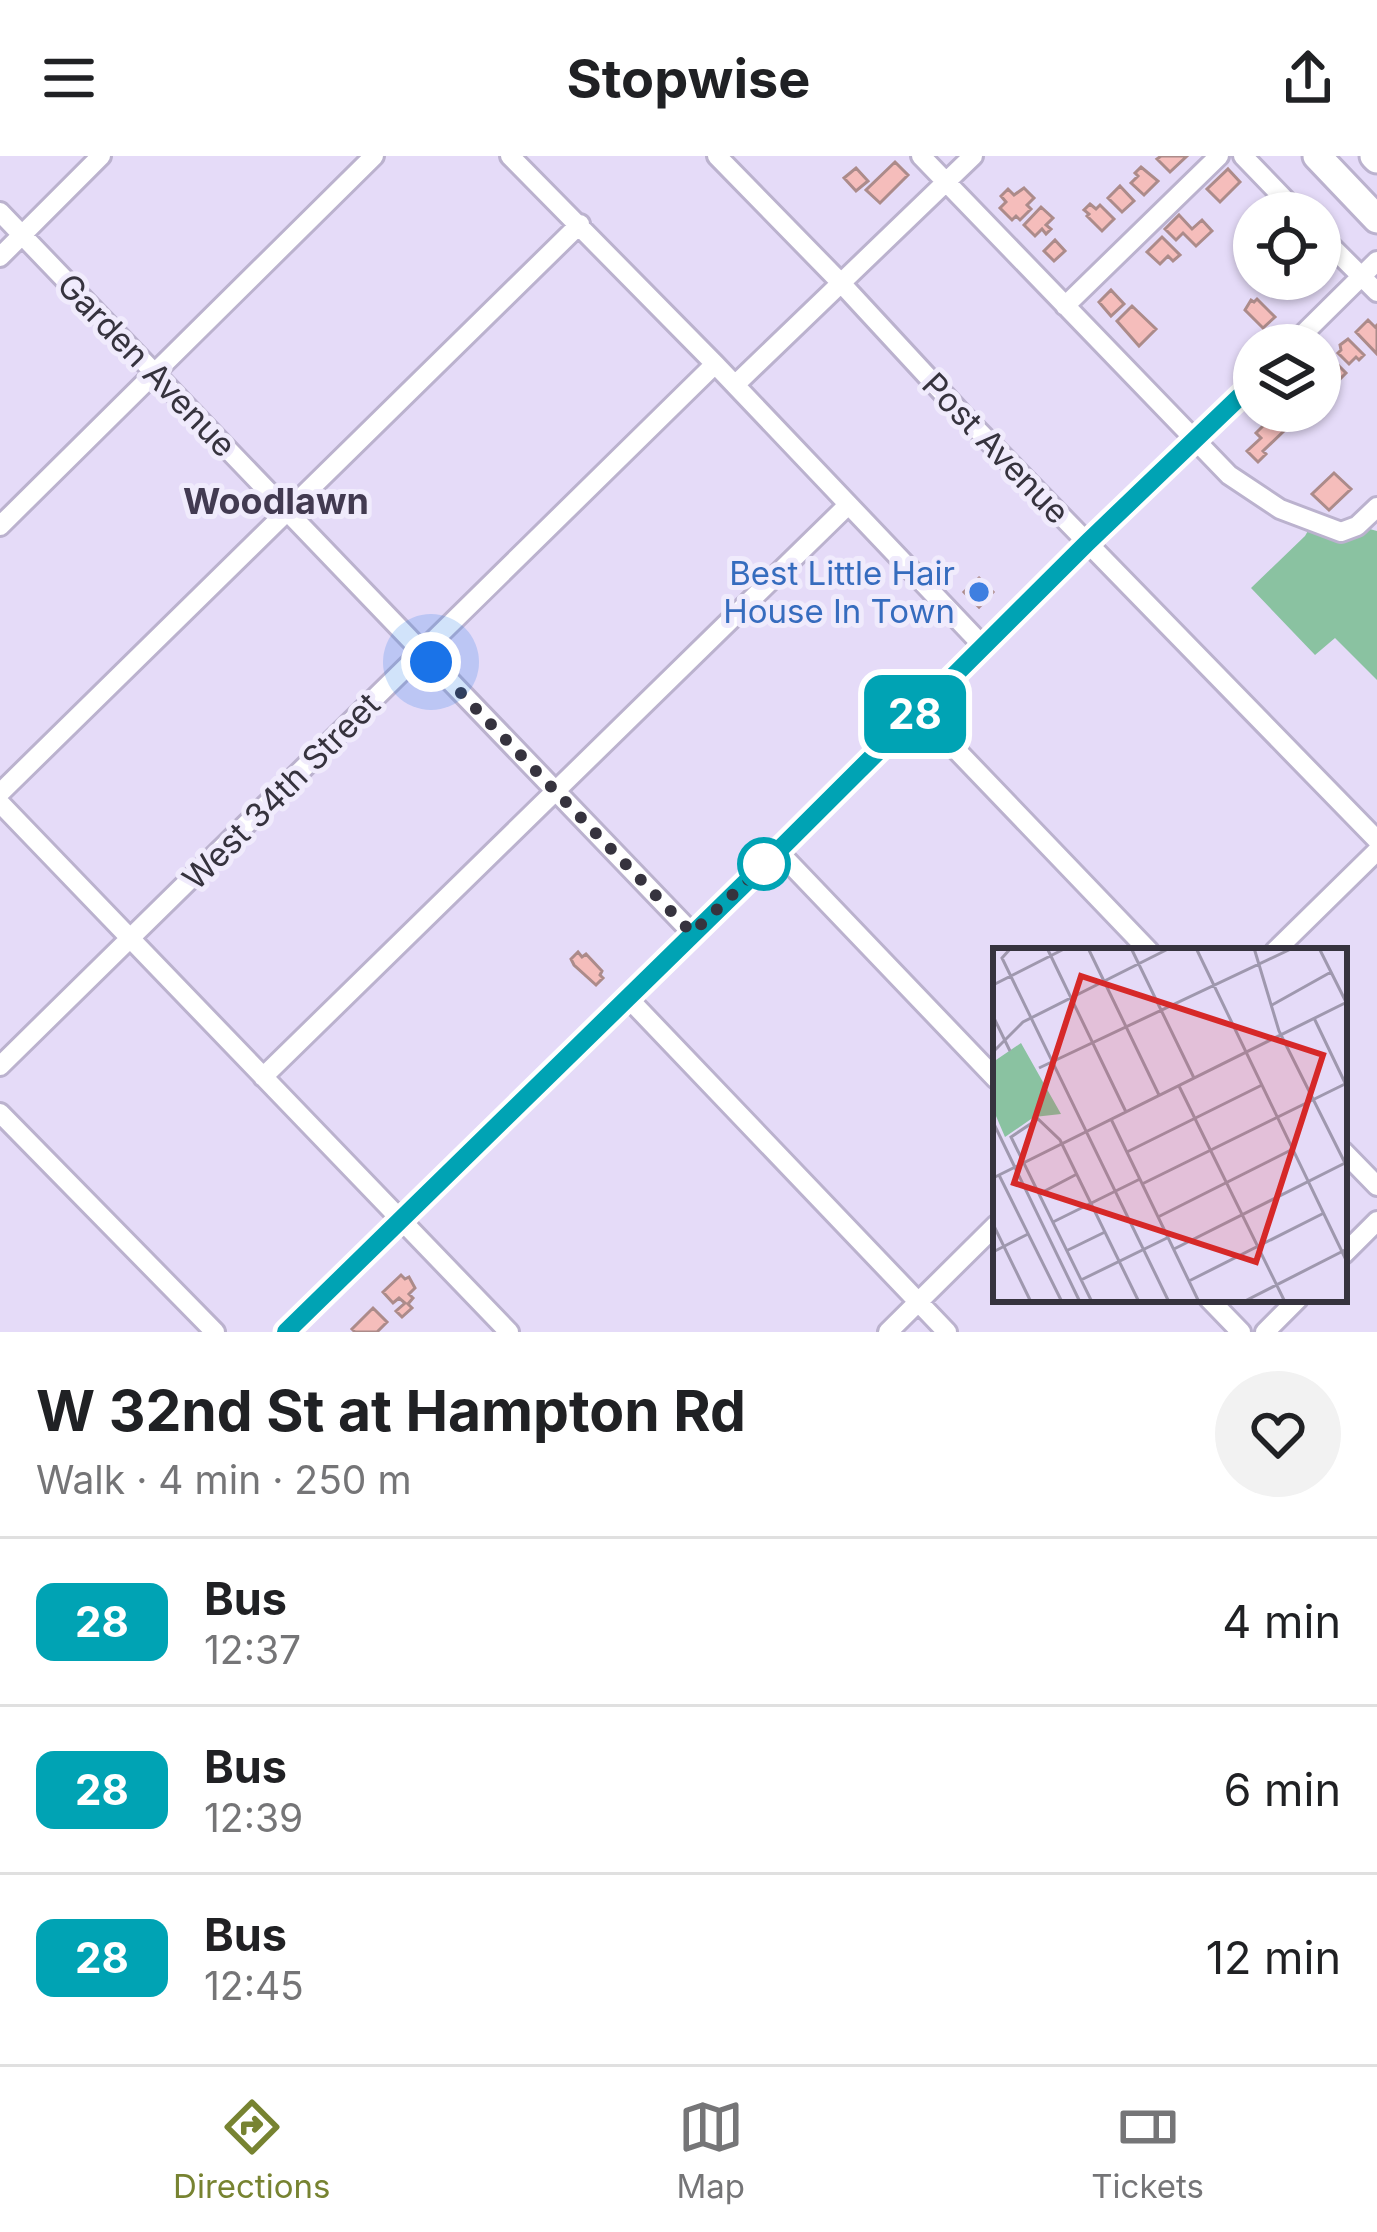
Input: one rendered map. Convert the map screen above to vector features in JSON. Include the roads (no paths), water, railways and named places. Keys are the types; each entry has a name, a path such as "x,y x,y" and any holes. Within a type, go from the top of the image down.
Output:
{"highway":[{"path":"1317,156 1375,217"}],"street":[{"path":"0,257 101,156"},
{"path":"0,526 374,156"},
{"path":"510,156 983,646"},
{"name":"Post Avenue","path":"717,156 1377,840"},
{"path":"921,156 1229,475 1280,509 1341,532 1358,526 1377,507"},
{"path":"735,386 973,156"},
{"path":"1066,306 1219,156"},
{"path":"1243,156 1278,192"},
{"name":"Garden Avenue","path":"0,212 692,933"},
{"path":"0,793 580,224"},
{"path":"1341,257 1377,292"},
{"path":"1313,324 1377,261"},
{"name":"West 34th Street","path":"0,1066 715,364"},
{"path":"286,1332 1233,403"},
{"path":"263,1077 848,505"},
{"path":"919,710 1146,948"},
{"path":"0,803 509,1332"},
{"path":"778,851 993,1076"},
{"path":"1278,948 1377,851"},
{"path":"628,998 947,1332"},
{"path":"0,1113 215,1332"},
{"path":"1347,1155 1377,1186"},
{"path":"1347,1251 1377,1221"},
{"path":"888,1332 993,1228"},
{"path":"1212,1302 1241,1332"},
{"path":"1265,1332 1295,1302"}],"place":[{"name":"Best Little Hair House In Town","path":"979,592"}],"district":[{"name":"Woodlawn","path":"276,501"}]}
